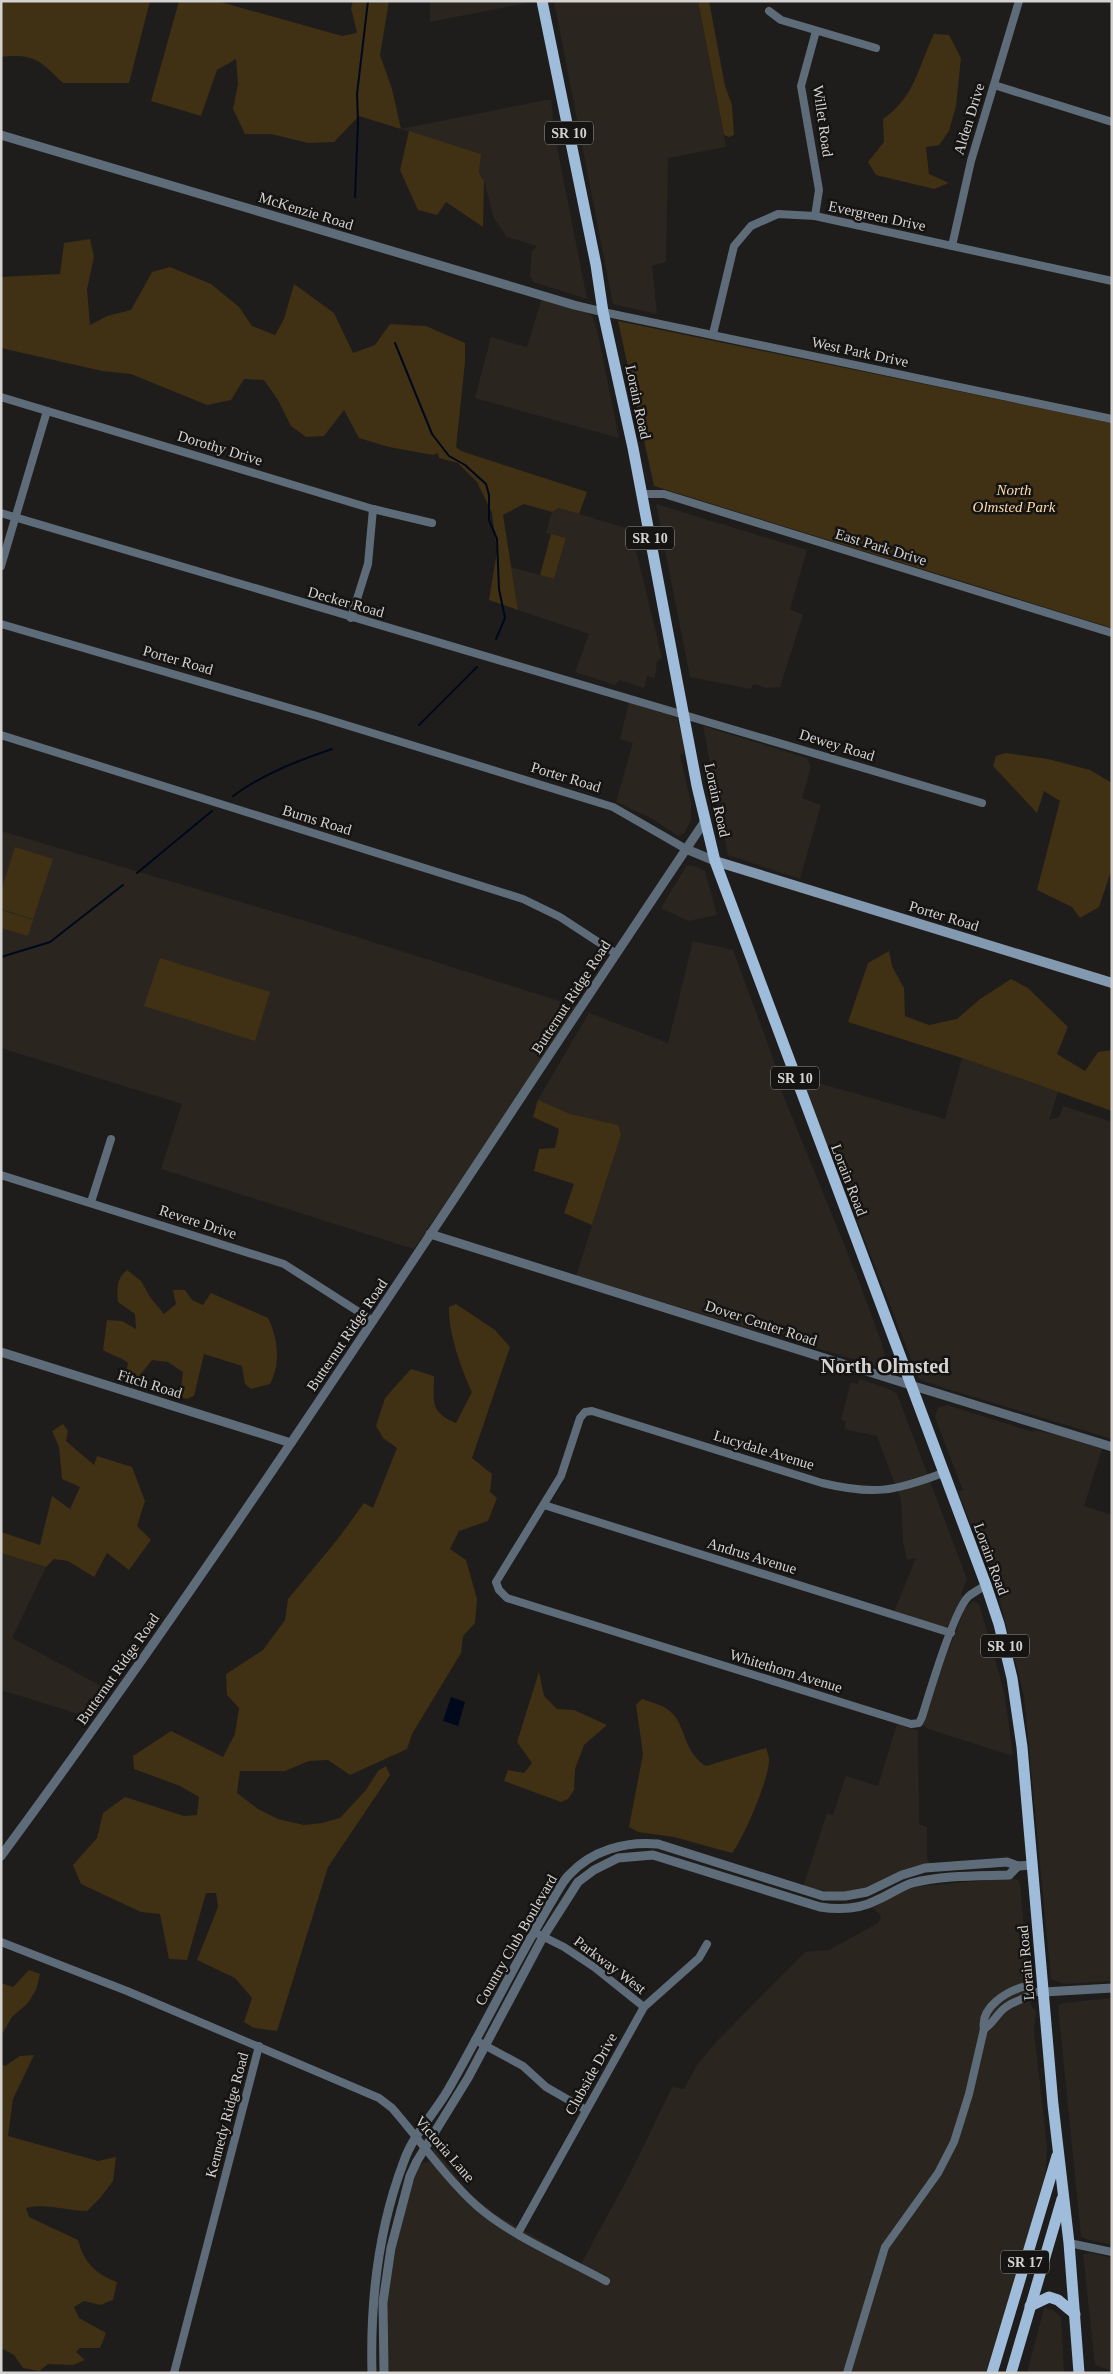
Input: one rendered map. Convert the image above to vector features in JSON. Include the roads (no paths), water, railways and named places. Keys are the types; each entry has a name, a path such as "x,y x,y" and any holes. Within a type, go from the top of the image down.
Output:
{"main road":[{"name":"Lorain Road","path":"542,1 596,265 603,312 642,494 705,821 715,861 841,1203 986,1585 1012,1678 1022,1747 1032,1866 1039,1992 1069,2243 1079,2373"},
{"name":"Porter Road","path":"715,861 1112,983"},
{"name":"SR 17","path":"992,2373 1058,2152"},
{"name":"SR 17","path":"1011,2373 1063,2195"},
{"path":"1030,2306 1049,2297 1058,2300 1075,2314"}],"street":[{"name":"Alden Drive","path":"952,246 971,161 1019,1"},
{"path":"769,11 781,20 876,48"},
{"name":"Willet Road","path":"815,216 819,190 801,86 816,31"},
{"path":"994,85 1112,122"},
{"name":"McKenzie Road","path":"1,135 603,312"},
{"name":"Evergreen Drive","path":"713,334 734,246 751,226 778,214 815,216 1112,281"},
{"name":"West Park Drive","path":"603,312 1112,419"},
{"name":"Dorothy Drive","path":"1,397 374,509 432,523"},
{"path":"1,566 47,411"},
{"name":"East Park Drive","path":"642,494 664,494 1112,633"},
{"path":"351,618 368,564 374,509"},
{"name":"Decker Road","path":"1,513 351,618 684,714"},
{"name":"Porter Road","path":"1,624 317,716 614,807 686,849 715,861"},
{"name":"Dewey Road","path":"684,714 982,803"},
{"name":"Burns Road","path":"1,735 523,899 560,917 615,953"},
{"name":"Butternut Ridge Road","path":"1,1856 58,1781 291,1443 530,1086 615,953 705,821"},
{"path":"91,1202 111,1139"},
{"name":"Revere Drive","path":"1,1175 284,1264 373,1322"},
{"name":"Dover Center Road","path":"430,1234 724,1325 912,1387 1112,1446"},
{"name":"Fitch Road","path":"1,1352 291,1443"},
{"name":"Lucydale Avenue","path":"544,1505 561,1476 580,1418 586,1412 592,1411 822,1483 854,1491 894,1490 943,1473"},
{"name":"Whitethorn Avenue","path":"544,1505 496,1582 499,1590 507,1598 911,1724 919,1723 922,1717 951,1633 968,1596 986,1585"},
{"name":"Andrus Avenue","path":"544,1505 951,1633"},
{"name":"Country Club Boulevard","path":"372,2373 372,2310 380,2244 404,2159 416,2136 448,2091 534,1932 568,1876 576,1869 598,1854 632,1844 658,1844 822,1896 833,1896 867,1892 902,1875 925,1868 1007,1862 1018,1866 1032,1866"},
{"name":"Country Club Boulevard","path":"384,2373 383,2302 391,2248 410,2176 425,2148 448,2113 543,1937 578,1882 618,1858 658,1856 820,1907 840,1909 874,1902 910,1884 926,1880 1009,1875 1018,1866"},
{"name":"Parkway West","path":"534,1932 594,1967 644,2007"},
{"name":"Kennedy Ridge Road","path":"1,1942 259,2046 174,2373"},
{"name":"Clubside Drive","path":"518,2233 644,2007 699,1958 707,1944"},
{"path":"848,2373 885,2247 938,2174 954,2142 969,2094 984,2030 984,2020 999,1999 1026,1986 1039,1992"},
{"path":"984,2030 990,2026 1004,2008 1039,1992 1112,1988"},
{"path":"475,2040 523,2066 546,2087 586,2110"},
{"name":"Victoria Lane","path":"259,2046 379,2098 416,2136 476,2205 518,2233 606,2281"},
{"path":"1069,2243 1112,2252"}],"water":[{"path":"451,1697 465,1702 458,1726 443,1721"}],"waterway":[{"path":"355,197 358,122 357,94 368,1"},
{"path":"395,343 432,434 449,456 465,465 486,484 489,495 489,520 497,539 499,589 505,618 496,639"},
{"path":"419,725 477,667"},
{"path":"233,796 256,781 281,769 332,749"},
{"path":"137,873 212,811"},
{"path":"1,957 50,942 123,885"}],"district":[{"name":"North Olmsted","path":"885,1366"}],"park label":[{"name":"North Olmsted Park","path":"1014,498"}]}
